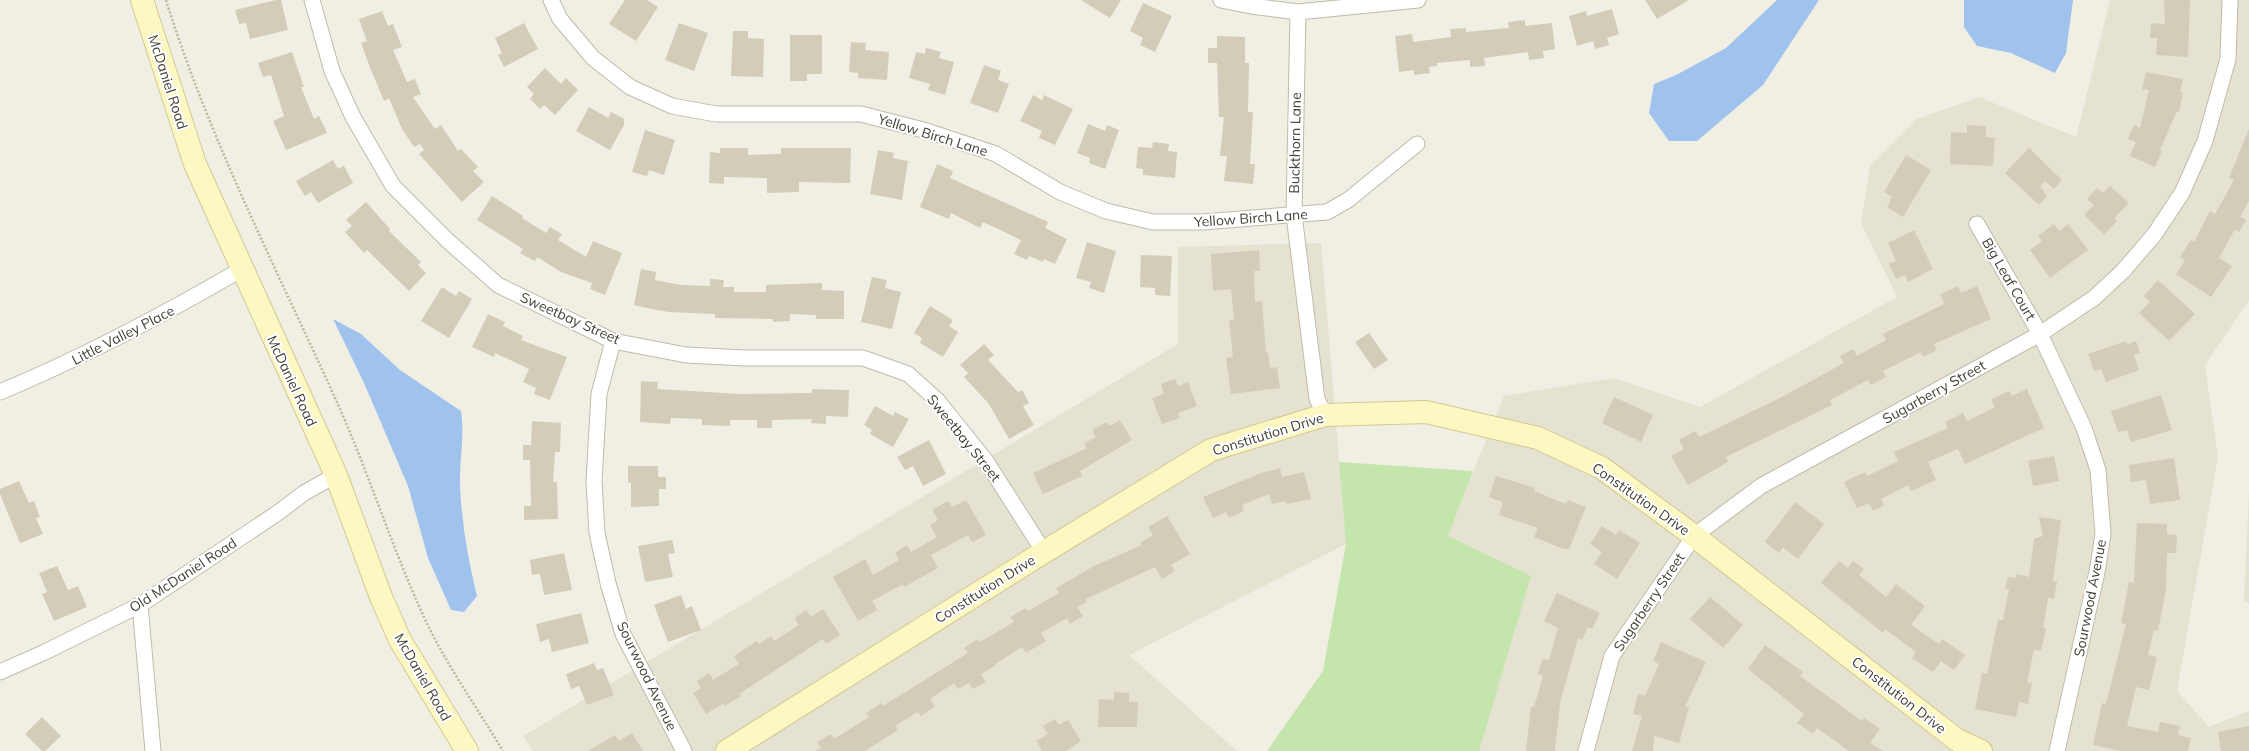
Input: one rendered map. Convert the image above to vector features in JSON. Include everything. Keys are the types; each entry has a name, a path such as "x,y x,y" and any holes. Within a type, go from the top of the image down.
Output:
{"street":[{"name":"McDaniel Road","path":"142,0 195,164 336,475 381,597 400,640 467,751"},
{"name":"Sweetbay Street","path":"312,0 332,72 353,117 393,186 447,240 498,285 613,341 686,355 745,358 863,358 908,374 936,400 986,461 1044,552"},
{"name":"Yellow Birch Lane","path":"551,0 560,19 592,58 630,87 672,106 716,114 861,114 928,131 996,154 1060,192 1106,211 1153,222 1204,222 1327,212 1348,200 1417,144"},
{"path":"1221,0 1251,6 1298,12 1418,0"},
{"name":"Sugarberry Street","path":"1586,751 1612,656 1694,536 1761,486 2040,334 2094,298 2124,270 2154,235 2182,193 2205,141 2228,59 2230,0"},
{"name":"Buckthorn Lane","path":"1298,12 1294,215 1317,399 1325,415"},
{"name":"Big Leaf Court","path":"1977,224 2040,334"},
{"name":"Little Valley Place","path":"0,392 58,368 92,351 178,306 242,269"},
{"name":"Sourwood Avenue","path":"2040,334 2084,428 2098,470 2103,534 2097,572 2057,751"},
{"name":"Sourwood Avenue","path":"613,341 600,394 594,481 596,533 608,583 624,634 684,751"},
{"name":"Constitution Drive","path":"727,751 1044,552 1212,450 1325,415 1426,412 1538,438 1602,468 1694,536 1957,740 1981,751"},
{"name":"Old McDaniel Road","path":"0,672 45,652 140,605 279,512 304,493 336,475"},
{"path":"140,605 153,751"}],"path":[{"path":"166,0 188,68 250,214 351,434 424,617 459,682 503,751"}],"shaded area":[{"path":"2110,0 2249,0 2249,300 2205,365 2218,457 2177,691 2209,727 2249,711 2249,751 1479,751 1447,536 1504,396 1614,378 1700,407 1897,297 1861,223 1870,166 1917,119 1979,97 2076,137"},
{"path":"1321,243 1346,544 1129,655 1237,751 533,751 523,736 1178,344 1178,247"},
{"path":"2249,490 2249,604 2244,601"}],"green space":[{"path":"1339,462 1473,471 1448,536 1531,576 1479,751 1267,751 1323,671 1346,544"}],"water":[{"path":"1777,0 1819,0 1763,85 1697,141 1669,141 1649,113 1654,84 1676,75 1726,48"},
{"path":"1964,0 2073,0 2066,53 2055,73 2011,53 1977,46 1964,27"},
{"path":"333,319 361,334 400,370 461,411 462,430 460,487 462,515 477,596 464,612 451,610 428,558 408,486 364,383"}],"building":[{"path":"281,0 288,30 250,39 246,23 239,24 235,10"},
{"path":"625,0 647,0 658,7 636,41 609,24"},
{"path":"1081,0 1121,0 1110,18"},
{"path":"1645,0 1689,0 1657,19"},
{"path":"2164,0 2190,0 2188,57 2156,55 2157,38 2150,38 2151,23 2165,24"},
{"path":"1143,3 1172,16 1155,52 1140,45 1143,38 1130,31"},
{"path":"1612,9 1619,34 1607,38 1609,45 1595,49 1593,41 1577,46 1569,16 1586,11 1587,16"},
{"path":"382,11 388,26 393,24 402,47 393,50 407,82 415,79 421,94 413,97 435,129 441,125 458,151 461,149 478,167 473,171 484,182 462,202 419,154 424,150 420,144 414,147 402,129 389,98 384,101 371,70 361,43 367,41 359,19"},
{"path":"1525,20 1525,26 1552,23 1555,49 1543,51 1544,58 1529,60 1528,52 1484,58 1485,66 1470,67 1470,60 1437,63 1437,66 1429,67 1430,73 1414,75 1414,70 1399,72 1395,36 1412,34 1413,42 1451,37 1450,29 1466,28 1466,32 1509,28 1508,22"},
{"path":"524,23 538,49 504,67 498,55 502,53 495,38"},
{"path":"679,23 708,33 694,71 665,60"},
{"path":"733,31 748,31 748,38 764,39 763,77 731,76"},
{"path":"790,35 822,35 822,74 807,74 807,81 790,81"},
{"path":"1217,36 1245,37 1245,63 1249,63 1248,112 1253,112 1250,164 1255,164 1253,184 1224,181 1227,156 1220,156 1224,117 1219,117 1217,63 1208,63 1208,48 1217,48"},
{"path":"851,42 866,43 865,50 889,52 887,80 858,78 858,73 849,72"},
{"path":"926,48 941,52 939,58 954,62 945,95 928,90 930,84 909,78 916,52 925,54"},
{"path":"292,52 304,87 301,87 314,119 319,116 327,133 286,150 273,121 284,116 271,75 263,77 258,63"},
{"path":"984,65 1001,71 998,80 1009,84 998,113 970,103"},
{"path":"545,68 561,84 566,78 578,90 555,115 544,105 540,109 530,99 534,94 527,87"},
{"path":"2146,72 2183,79 2180,92 2183,93 2179,112 2177,111 2160,150 2162,151 2155,167 2130,156 2136,142 2128,139 2134,125 2140,128 2149,90 2142,89"},
{"path":"1033,95 1042,100 1044,95 1073,109 1055,145 1039,138 1042,131 1020,121"},
{"path":"589,107 608,118 611,112 624,119 624,125 610,150 576,131"},
{"path":"1088,124 1105,131 1107,125 1119,130 1105,169 1089,163 1090,158 1077,153"},
{"path":"1967,125 1986,126 1986,137 1995,138 1993,166 1950,164 1951,132 1967,133"},
{"path":"2249,129 2249,201 2240,217 2246,220 2239,232 2235,229 2219,258 2232,266 2211,297 2176,274 2185,260 2180,257 2191,240 2194,242 2210,211 2215,214 2234,180 2229,178"},
{"path":"645,130 675,140 664,175 649,170 647,176 632,172"},
{"path":"1153,142 1169,144 1168,151 1177,152 1175,178 1143,175 1143,169 1136,168 1138,147 1152,148"},
{"path":"720,148 748,148 748,155 781,154 781,148 851,148 850,183 799,182 799,192 767,193 767,178 724,177 724,184 709,183 710,152 720,153"},
{"path":"2029,148 2062,180 2054,189 2045,181 2040,186 2047,196 2039,205 2005,173"},
{"path":"878,150 894,153 893,158 908,161 902,200 870,194"},
{"path":"1906,155 1931,170 1903,217 1887,207 1892,197 1884,192"},
{"path":"333,160 338,169 344,166 353,183 318,203 311,192 305,196 296,181"},
{"path":"937,164 953,171 950,178 1048,222 1045,228 1067,239 1055,264 1044,259 1043,262 1029,256 1027,260 1014,254 1021,240 983,222 980,228 951,213 949,219 920,207"},
{"path":"2110,186 2129,203 2114,218 2117,221 2104,234 2084,215 2094,205 2087,199 2097,188 2103,193"},
{"path":"492,196 546,233 550,227 562,234 558,240 586,257 593,241 622,253 605,295 590,289 592,283 561,272 537,257 535,261 520,253 523,249 477,220"},
{"path":"366,202 390,229 389,231 421,262 418,265 426,273 409,291 367,250 364,253 345,232 352,226 346,220"},
{"path":"2054,224 2059,231 2068,224 2088,250 2050,278 2030,250 2042,241 2038,236"},
{"path":"1914,230 1933,269 1908,282 1905,275 1896,279 1889,264 1896,261 1888,243"},
{"path":"1087,242 1116,251 1104,293 1089,288 1091,282 1076,278"},
{"path":"1259,250 1260,271 1254,271 1255,302 1262,301 1266,353 1268,353 1270,368 1277,367 1280,388 1231,394 1226,358 1233,357 1229,320 1234,320 1231,289 1213,291 1211,254"},
{"path":"1141,255 1172,256 1170,296 1155,295 1155,288 1140,287"},
{"path":"641,269 656,272 655,280 681,285 710,286 710,279 724,280 723,287 734,287 734,292 766,292 766,285 822,283 822,290 844,291 844,319 816,319 816,315 790,314 790,321 773,322 773,319 715,318 715,314 669,312 634,305"},
{"path":"872,277 887,280 885,288 901,292 892,329 861,322"},
{"path":"2158,280 2195,314 2169,341 2139,313 2150,302 2144,296"},
{"path":"1958,286 1961,293 1977,286 1991,319 1934,344 1937,350 1923,357 1921,352 1883,371 1886,377 1871,385 1868,380 1830,400 1832,405 1726,457 1728,462 1688,485 1671,456 1684,449 1679,440 1695,431 1699,437 1780,398 1844,363 1840,356 1853,349 1857,356 1886,340 1883,334 1944,304 1940,294"},
{"path":"442,287 456,296 459,291 472,299 449,338 421,321"},
{"path":"930,306 953,320 949,326 958,332 943,357 920,343 922,338 914,333"},
{"path":"488,314 505,322 503,326 523,336 521,340 567,357 550,400 534,394 536,388 523,382 529,369 495,353 494,357 472,347"},
{"path":"1369,333 1388,360 1374,369 1355,342"},
{"path":"2126,341 2127,345 2136,341 2140,353 2134,355 2139,370 2106,382 2101,369 2094,371 2088,354"},
{"path":"984,344 994,355 988,360 1018,392 1022,390 1029,403 1023,406 1034,425 1009,439 989,404 964,377 968,373 960,365"},
{"path":"1175,379 1178,386 1188,382 1197,406 1178,413 1180,418 1162,424 1152,398 1164,394 1161,384"},
{"path":"641,381 658,382 657,389 741,394 812,393 812,389 849,390 848,417 826,416 826,424 811,423 812,419 772,420 772,428 757,428 757,420 730,420 730,426 702,425 702,419 671,418 670,424 640,422"},
{"path":"2027,389 2044,428 1965,464 1958,449 1928,462 1936,480 1911,491 1908,485 1881,499 1884,506 1873,511 1869,503 1857,508 1844,482 1865,472 1867,476 1898,461 1894,452 1948,428 1945,422 1963,413 1967,421 1995,407 1991,399 2009,391 2012,396"},
{"path":"2161,395 2172,430 2131,442 2127,430 2118,432 2111,411"},
{"path":"1614,397 1653,415 1641,442 1602,423"},
{"path":"875,406 893,416 895,412 909,419 893,447 870,434 872,430 864,425"},
{"path":"1120,420 1132,440 1080,471 1082,476 1043,494 1033,473 1087,448 1084,444 1096,437 1092,430 1107,422 1110,426"},
{"path":"532,421 561,423 560,452 555,452 553,482 557,482 558,519 524,520 524,506 531,506 530,460 523,460 523,445 531,445"},
{"path":"929,440 946,474 923,486 913,466 905,470 897,457"},
{"path":"2054,456 2059,481 2033,486 2028,461"},
{"path":"2174,458 2180,500 2150,504 2146,480 2131,482 2129,465"},
{"path":"628,466 658,466 658,477 666,477 666,489 659,489 659,506 631,507 631,483 628,483"},
{"path":"1280,468 1282,477 1304,472 1311,499 1287,504 1286,501 1272,504 1269,494 1242,505 1244,511 1229,518 1226,512 1213,518 1203,497 1261,473"},
{"path":"1496,476 1535,488 1534,491 1566,504 1568,500 1586,507 1569,549 1564,549 1534,537 1538,528 1499,515 1503,502 1489,497"},
{"path":"19,481 29,503 34,501 40,517 36,518 43,534 20,543 0,494 0,489"},
{"path":"966,500 986,535 972,542 968,535 931,555 938,568 904,587 903,584 872,601 877,610 858,621 833,577 865,559 873,575 899,560 895,553 907,545 911,552 937,537 930,525 938,520 932,510 948,501 952,507"},
{"path":"1795,502 1824,524 1798,559 1783,547 1779,553 1765,542"},
{"path":"1167,516 1190,554 1171,565 1175,571 1162,579 1155,567 1086,599 1087,602 1077,607 1083,616 1070,624 1067,618 1041,633 1046,641 1026,653 1022,647 994,665 995,666 981,674 986,682 973,689 969,683 958,689 954,683 930,699 935,706 921,716 918,712 895,726 898,730 865,751 815,751 821,748 817,742 831,734 834,739 869,717 866,713 881,703 883,706 968,653 964,648 978,639 980,642 1014,622 1010,617 1026,608 1028,611 1059,593 1056,588 1094,566 1142,545 1140,543 1153,535 1148,527"},
{"path":"2039,517 2061,520 2053,581 2057,582 2054,599 2048,598 2043,628 2046,629 2041,651 2034,650 2027,682 2032,683 2028,704 2019,702 2016,717 1975,709 1982,673 1987,674 1998,620 2003,620 2009,589 2005,589 2008,577 2016,578 2017,574 2029,577 2034,539 2043,536"},
{"path":"2137,523 2167,524 2167,534 2177,535 2176,553 2167,553 2166,589 2158,631 2154,630 2148,655 2157,657 2149,690 2136,687 2127,726 2158,732 2160,722 2180,726 2178,735 2191,738 2188,751 2121,751 2093,745 2102,703 2106,704 2126,624 2121,623 2129,582 2134,583"},
{"path":"1602,526 1616,535 1619,530 1640,543 1617,579 1594,564 1602,552 1590,544"},
{"path":"672,540 675,553 668,554 673,577 645,582 638,546"},
{"path":"564,553 572,590 544,595 540,574 532,575 530,560"},
{"path":"1839,561 1848,568 1853,561 1864,569 1859,575 1886,597 1896,584 1925,606 1911,625 1939,644 1942,639 1965,655 1954,670 1941,661 1933,672 1912,658 1916,652 1885,629 1883,633 1821,583"},
{"path":"57,566 68,590 78,586 87,607 54,621 42,594 47,592 39,573"},
{"path":"1557,593 1600,613 1592,629 1588,627 1582,640 1578,638 1560,703 1555,751 1526,751 1531,707 1534,707 1543,676 1538,674 1542,659 1549,660 1558,628 1544,621"},
{"path":"681,595 686,609 692,606 701,630 668,642 654,605"},
{"path":"1710,597 1743,625 1723,648 1690,619"},
{"path":"823,609 840,635 826,644 823,639 739,694 741,696 725,706 724,703 706,714 693,693 701,688 697,681 709,673 713,680 739,664 734,656 757,641 759,644 771,636 774,641 799,625 795,618 806,610 811,617"},
{"path":"581,613 589,643 552,652 549,639 540,642 536,624"},
{"path":"1661,642 1706,662 1685,707 1689,707 1679,743 1654,736 1653,751 1632,751 1642,716 1633,714 1638,694 1645,696 1659,664 1653,661"},
{"path":"1765,645 1803,672 1800,676 1862,721 1864,718 1880,729 1870,743 1883,751 1849,751 1817,728 1813,734 1797,723 1804,714 1748,669"},
{"path":"594,663 597,670 603,668 614,695 587,705 579,686 571,689 566,674"},
{"path":"1114,692 1129,693 1129,702 1138,702 1137,727 1098,727 1099,699 1114,700"},
{"path":"42,717 61,736 45,751 42,751 25,734"},
{"path":"1055,719 1059,725 1068,720 1081,741 1066,751 1042,751 1036,741 1048,734 1043,726"},
{"path":"2249,726 2249,751 2221,751 2218,732"},
{"path":"632,733 643,751 588,751 615,735 619,741"}]}
